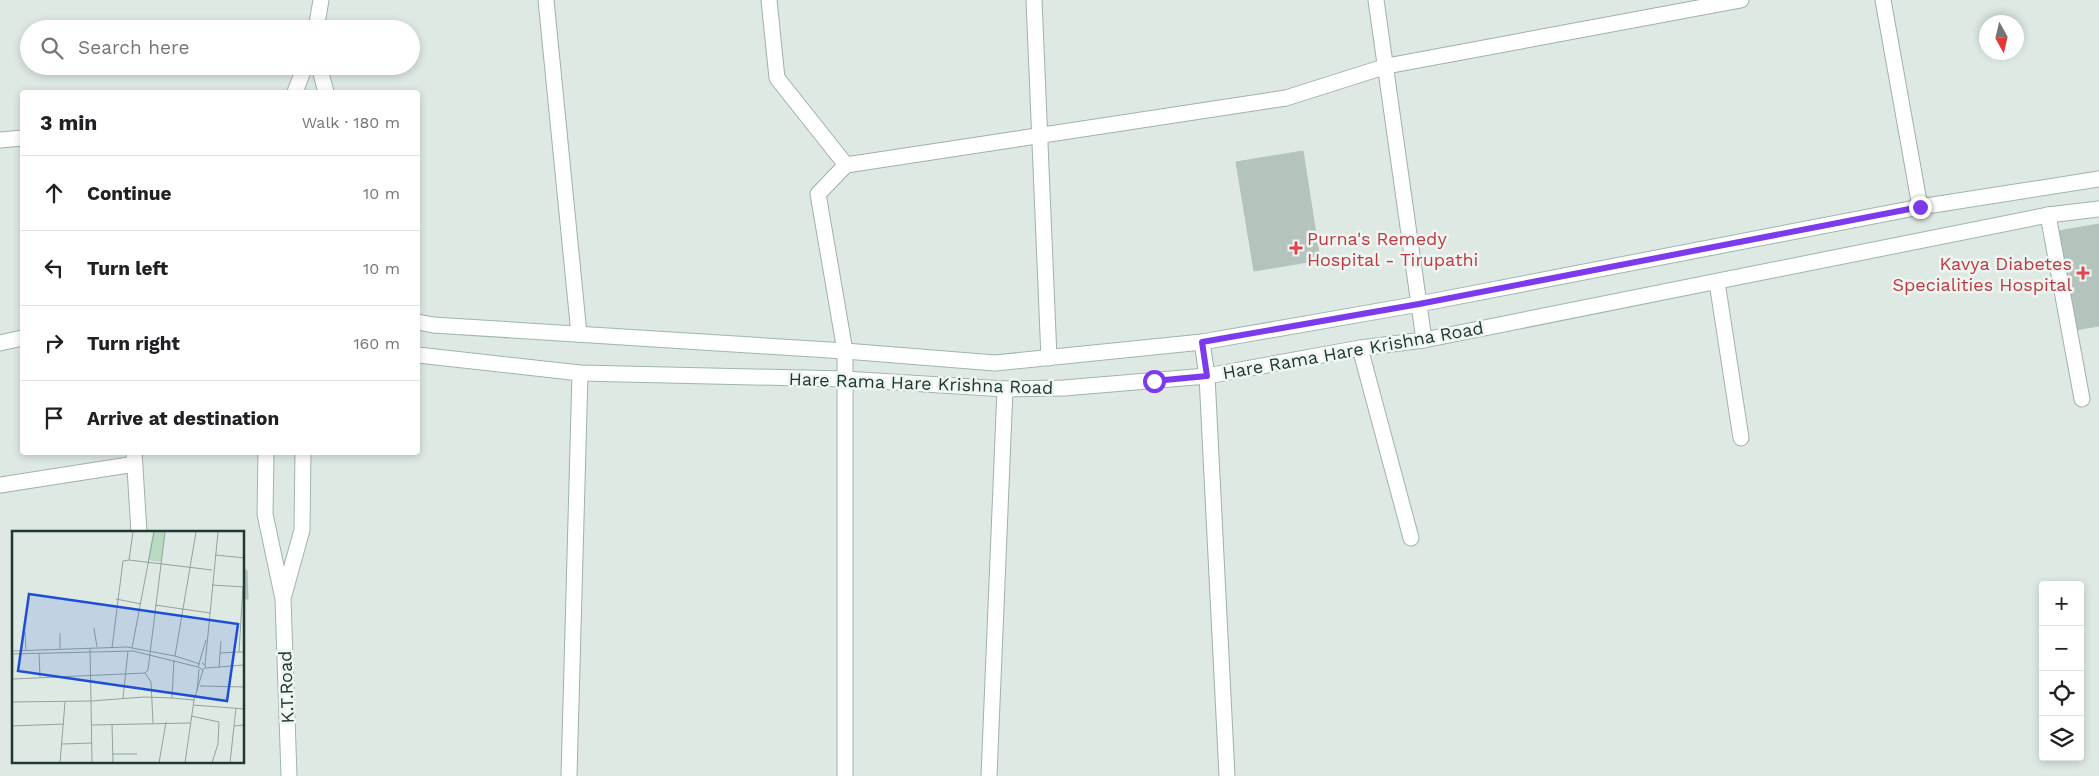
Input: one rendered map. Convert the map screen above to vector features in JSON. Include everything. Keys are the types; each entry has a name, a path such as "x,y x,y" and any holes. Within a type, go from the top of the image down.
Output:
{"street":[{"path":"318,20 321,0"},
{"path":"546,0 579,334"},
{"path":"769,0 777,78 846,166"},
{"path":"1034,0 1049,358"},
{"path":"1376,0 1387,66 1424,340"},
{"path":"845,776 846,351 818,194 846,166 1286,98 1387,66 1741,0"},
{"path":"1883,0 1920,207"},
{"path":"296,90 302,75"},
{"path":"321,75 325,90"},
{"path":"0,140 20,138"},
{"name":"Hare Rama Hare Krishna Road","path":"420,322 433,325 846,351 995,364 1202,342 1419,304 1920,207 2099,179"},
{"name":"Hare Rama Hare Krishna Road","path":"420,355 580,373 845,379 1006,389 1064,388 1207,376 1360,348 1424,340 2048,215 2099,209"},
{"path":"2048,215 2082,399"},
{"path":"1717,282 1741,438"},
{"path":"0,344 20,339"},
{"path":"1202,342 1207,376 1227,776"},
{"path":"1360,348 1411,538"},
{"path":"569,776 580,373"},
{"path":"989,776 1006,389"},
{"name":"K.T.Road","path":"266,455 265,514 283,599 289,776"},
{"name":"K.T.Road","path":"283,599 302,530 303,455"},
{"path":"0,485 134,458 139,531"}],"building":[{"path":"1303,151 1320,260 1254,271 1236,162"},
{"path":"2099,224 2099,326 2063,332 2047,233"},
{"path":"245,570 247,570 248,599 245,599"}],"place":[{"name":"Purna's Remedy Hospital - Tirupathi","path":"1296,248"},
{"name":"Kavya Diabetes Specialities Hospital","path":"2083,273"}],"route":[{"path":"1154,381 1207,376 1202,342 1419,304 1920,207"}]}
